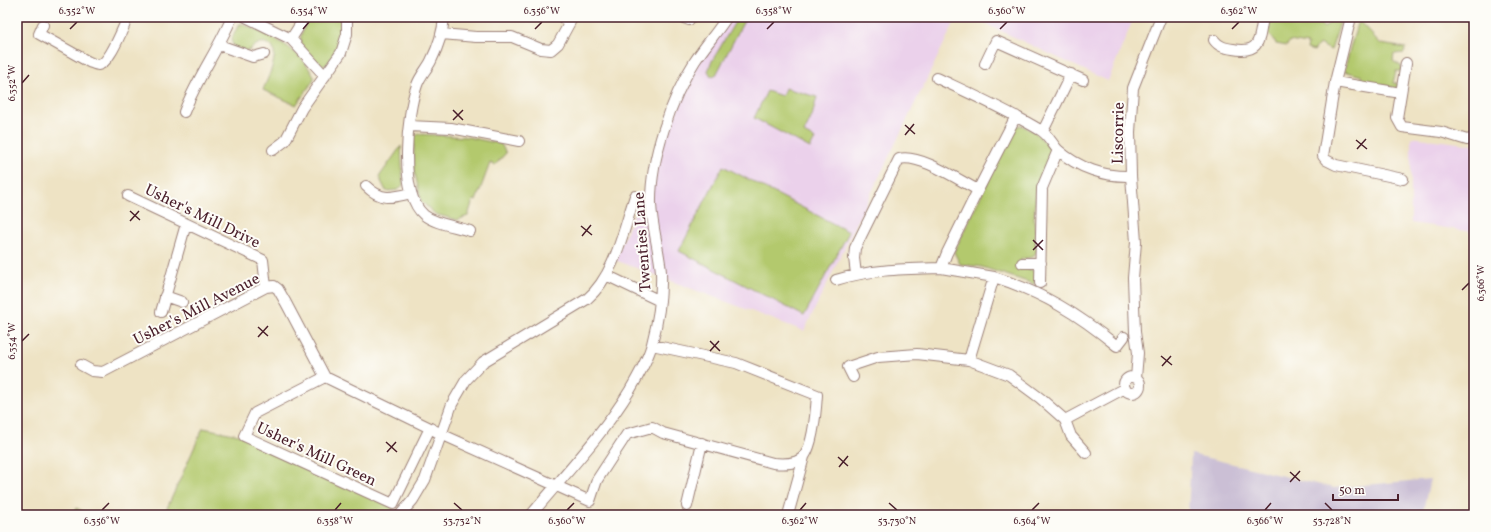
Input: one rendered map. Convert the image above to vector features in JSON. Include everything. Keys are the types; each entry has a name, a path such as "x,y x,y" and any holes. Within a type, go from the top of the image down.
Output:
{"street":[{"path":"43,25 39,34 89,62 98,65 104,63 110,56 128,17"},
{"path":"184,112 193,89 219,45 232,17"},
{"path":"246,17 291,39 325,76"},
{"path":"291,39 305,17"},
{"path":"273,150 285,141 296,119 341,53 347,34 347,17"},
{"path":"444,17 442,34 431,60 418,84 411,109 408,168 411,193 416,207 424,215 436,222 470,231"},
{"name":"Twenties Lane","path":"530,515 612,419 634,383 652,345 660,301 660,272 653,231 651,204 652,178 656,159 672,111 690,70 727,17"},
{"name":"Liscorrie","path":"937,78 1016,116 1043,131 1058,150 1085,168 1118,176 1131,176 1130,132 1133,88 1161,17"},
{"path":"1214,40 1225,48 1245,52 1250,50 1259,40 1263,17"},
{"path":"1351,17 1335,82 1323,156 1326,160 1336,165 1403,179"},
{"path":"442,34 476,37 512,37 541,50 551,50 558,44 570,22 564,19"},
{"path":"985,64 996,41 1083,80"},
{"path":"219,45 253,57 264,54"},
{"path":"1406,63 1397,118 1402,127 1441,132 1468,140 1474,138"},
{"path":"1043,131 1071,74"},
{"path":"1335,82 1401,93"},
{"path":"941,268 978,190 1016,116"},
{"path":"409,126 451,128 519,141"},
{"path":"1040,283 1042,188 1058,150"},
{"path":"856,274 854,258 855,248 899,160 905,158 917,159 978,190"},
{"path":"1065,420 1125,388 1125,382 1128,378 1136,378 1138,353 1135,332 1133,278 1136,242 1131,176"},
{"path":"366,186 375,195 385,197 411,193"},
{"name":"Usher's Mill Drive","path":"128,196 263,260 266,287"},
{"name":"Twenties Lane","path":"400,515 413,500 425,480 452,404 463,386 483,362 587,299 598,289 606,275 635,196"},
{"path":"161,312 186,224"},
{"path":"1022,263 1041,263"},
{"path":"836,280 856,274 899,269 941,268 994,277 1021,286 1072,311 1117,346 1124,337"},
{"path":"606,275 660,301"},
{"path":"969,360 994,277"},
{"name":"Usher's Mill Avenue","path":"81,365 92,371 103,372 266,287 274,286 278,289 325,377"},
{"path":"166,296 182,302"},
{"path":"652,345 736,363 817,395 810,440 804,456 788,515"},
{"path":"852,377 848,367 878,357 918,354 969,360 1009,375 1040,398 1065,420 1071,436 1086,453"},
{"path":"325,377 441,434 590,500 597,480 627,434 652,427 663,433 776,463 791,464 804,456"},
{"name":"Usher's Mill Green","path":"325,377 255,413 244,436 393,504 430,428"},
{"path":"687,506 702,443"}],"shaded area":[{"path":"734,17 957,17 804,331 615,260 699,58"},
{"path":"971,17 1134,17 1108,81"},
{"path":"1411,137 1474,145 1474,232 1411,223"},
{"path":"1191,454 1334,488 1430,479 1422,515 1188,515"}],"green space":[{"path":"309,17 339,17 342,22 339,41 333,55 326,65 321,65 304,48 302,44 302,34"},
{"path":"738,17 746,17 716,75 711,76 708,71 712,61"},
{"path":"1274,17 1314,17 1324,28 1335,17 1342,17 1331,50 1319,44 1314,51 1307,49 1308,44 1289,41 1287,46 1276,44 1274,39 1266,32 1266,22 1273,23"},
{"path":"1358,20 1381,44 1406,48 1404,53 1394,54 1393,61 1401,66 1402,71 1396,71 1393,83 1399,84 1397,88 1360,82 1362,76 1344,71"},
{"path":"239,24 243,24 284,44 293,50 308,67 314,77 313,81 296,105 263,90 273,65 274,52 272,47 264,43 260,43 248,51 234,47 231,40"},
{"path":"785,88 817,97 812,116 804,133 815,139 810,148 754,118 767,91 782,96"},
{"path":"1021,125 1034,131 1051,149 1051,156 1041,177 1036,194 1034,220 1037,251 1033,257 1021,259 1021,267 1035,271 1036,279 1034,284 982,267 960,264 954,252 1014,127"},
{"path":"418,134 467,137 501,144 506,153 495,165 490,163 476,201 473,200 468,216 457,220 435,214 421,201 414,169 414,138"},
{"path":"401,146 403,185 398,190 386,191 379,177"},
{"path":"723,166 849,232 804,316 679,251"},
{"path":"203,428 244,436 393,504 393,515 164,515"},
{"path":"76,508 91,515 73,515"}]}
